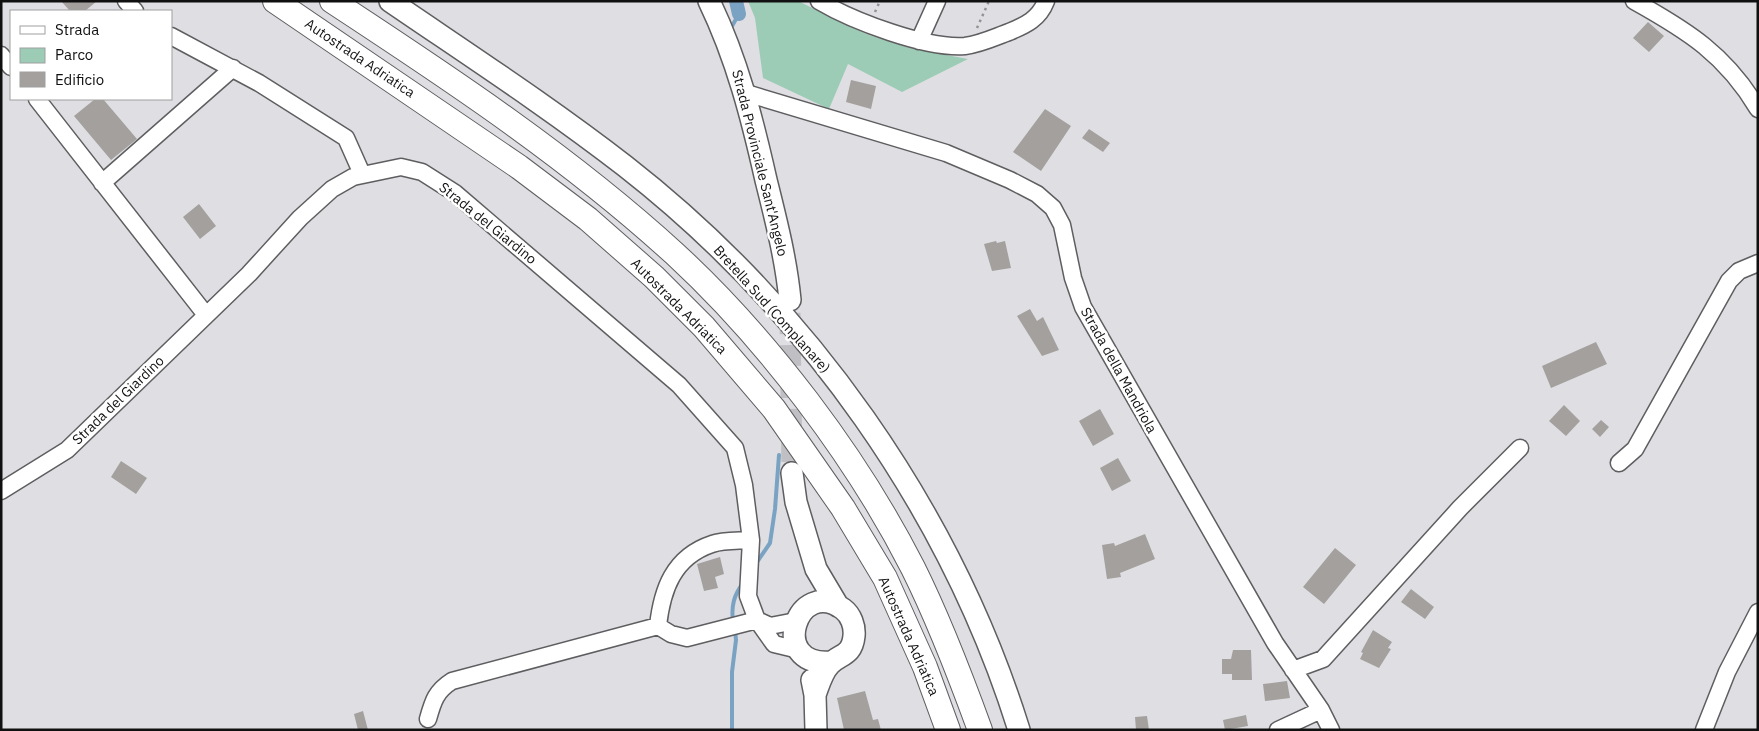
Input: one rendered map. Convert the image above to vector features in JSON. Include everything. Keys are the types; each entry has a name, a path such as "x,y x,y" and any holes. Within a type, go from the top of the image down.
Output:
{"highway":[{"name":"Autostrada Adriatica","path":"275,1 519,167 588,219 654,277 704,327 774,409 843,508 885,578 925,667 948,730"},
{"path":"332,1 512,124 606,195 676,255 746,328 808,402 871,494 912,567 954,659 980,730"}],"main road":[{"name":"Bretella Sud (Complanare)","path":"390,1 558,115 627,167 686,218 743,273 817,355 868,425 922,507 968,598 1003,680 1019,730"},
{"name":"Strada Provinciale Sant'Angelo","path":"709,1 733,55 746,93 782,245 790,300"},
{"path":"792,473 796,502 816,569 838,606 851,619 854,637 846,653 831,662 821,678 815,695"},
{"path":"816,569 802,614 793,631 815,695 816,730"},
{"path":"802,614 819,603 838,606"},
{"path":"802,654 814,662 831,662"}],"street":[{"path":"919,40 937,1"},
{"path":"824,3 919,40 948,46 979,44 1028,24 1042,12 1046,1"},
{"path":"1634,1 1696,39 1723,62 1744,85 1758,109"},
{"path":"172,37 260,83 346,138 362,174"},
{"path":"1,55 10,66"},
{"path":"102,183 233,68"},
{"name":"Strada della Mandriola","path":"746,93 946,153 1010,180 1037,194 1053,208 1062,225 1072,278 1083,307 1275,643 1321,710 1331,730"},
{"path":"38,100 206,315"},
{"name":"Strada del Giardino","path":"1,491 67,450 275,247 300,218 332,189 362,174 401,167 422,172 455,193 679,384 735,448 744,485 751,540 748,596 757,620 774,644 802,654"},
{"path":"1619,463 1635,449 1729,281 1739,271 1758,263"},
{"path":"1293,670 1323,659 1460,508 1520,448"},
{"path":"658,626 661,600 669,578 688,557 713,543 751,540"},
{"path":"1704,730 1727,672 1758,612"},
{"path":"428,719 434,698 441,688 452,682 658,626 671,634 687,638 757,620 770,626 802,614"},
{"path":"1278,730 1321,710"}],"path":[{"path":"872,18 880,1"},
{"path":"976,31 989,1"}],"green space":[{"path":"748,1 798,1 866,34 909,48 968,59 902,92 848,64 829,109 763,78 755,18"}],"building":[{"path":"61,1 97,1 86,10 69,10"},
{"path":"1648,22 1664,36 1649,52 1633,38"},
{"path":"851,80 876,86 871,109 846,102"},
{"path":"94,100 104,100 137,139 111,160 74,116"},
{"path":"1045,109 1071,126 1041,171 1013,152"},
{"path":"1089,129 1110,143 1103,152 1082,138"},
{"path":"199,204 216,226 200,239 183,217"},
{"path":"996,241 997,243 1005,241 1011,268 992,271 984,244"},
{"path":"1030,309 1037,321 1043,317 1059,350 1042,356 1017,316"},
{"path":"1596,342 1607,364 1551,388 1542,366"},
{"path":"1564,405 1580,421 1566,436 1549,421"},
{"path":"1100,409 1114,434 1093,446 1079,421"},
{"path":"1601,420 1609,427 1600,437 1592,429"},
{"path":"1118,458 1131,481 1112,491 1100,468"},
{"path":"121,461 147,478 136,494 111,477"},
{"path":"1145,534 1155,559 1120,573 1121,577 1107,579 1102,545 1114,543 1115,546"},
{"path":"1335,548 1356,565 1324,604 1303,587"},
{"path":"720,557 724,574 715,577 718,588 704,591 697,564"},
{"path":"1411,589 1434,607 1425,619 1401,602"},
{"path":"1373,630 1392,642 1388,648 1391,649 1379,668 1360,659 1363,653 1361,652"},
{"path":"1233,650 1251,650 1252,680 1232,680 1232,674 1222,674 1222,659 1231,659"},
{"path":"1287,681 1290,698 1265,701 1263,684"},
{"path":"865,691 873,720 878,719 881,730 844,730 837,698"},
{"path":"363,711 368,730 358,730 354,714"},
{"path":"1246,715 1248,726 1225,730 1223,720"},
{"path":"1147,716 1149,730 1136,730 1135,717"}],"waterway":[{"path":"736,1 739,14"},
{"path":"732,26 739,14"},
{"path":"755,565 770,543 775,509 779,455"},
{"path":"733,621 732,610 734,601 743,583"},
{"path":"732,730 732,672 736,640 735,630"}],"tunnel":[{"path":"790,313 792,473"}]}
